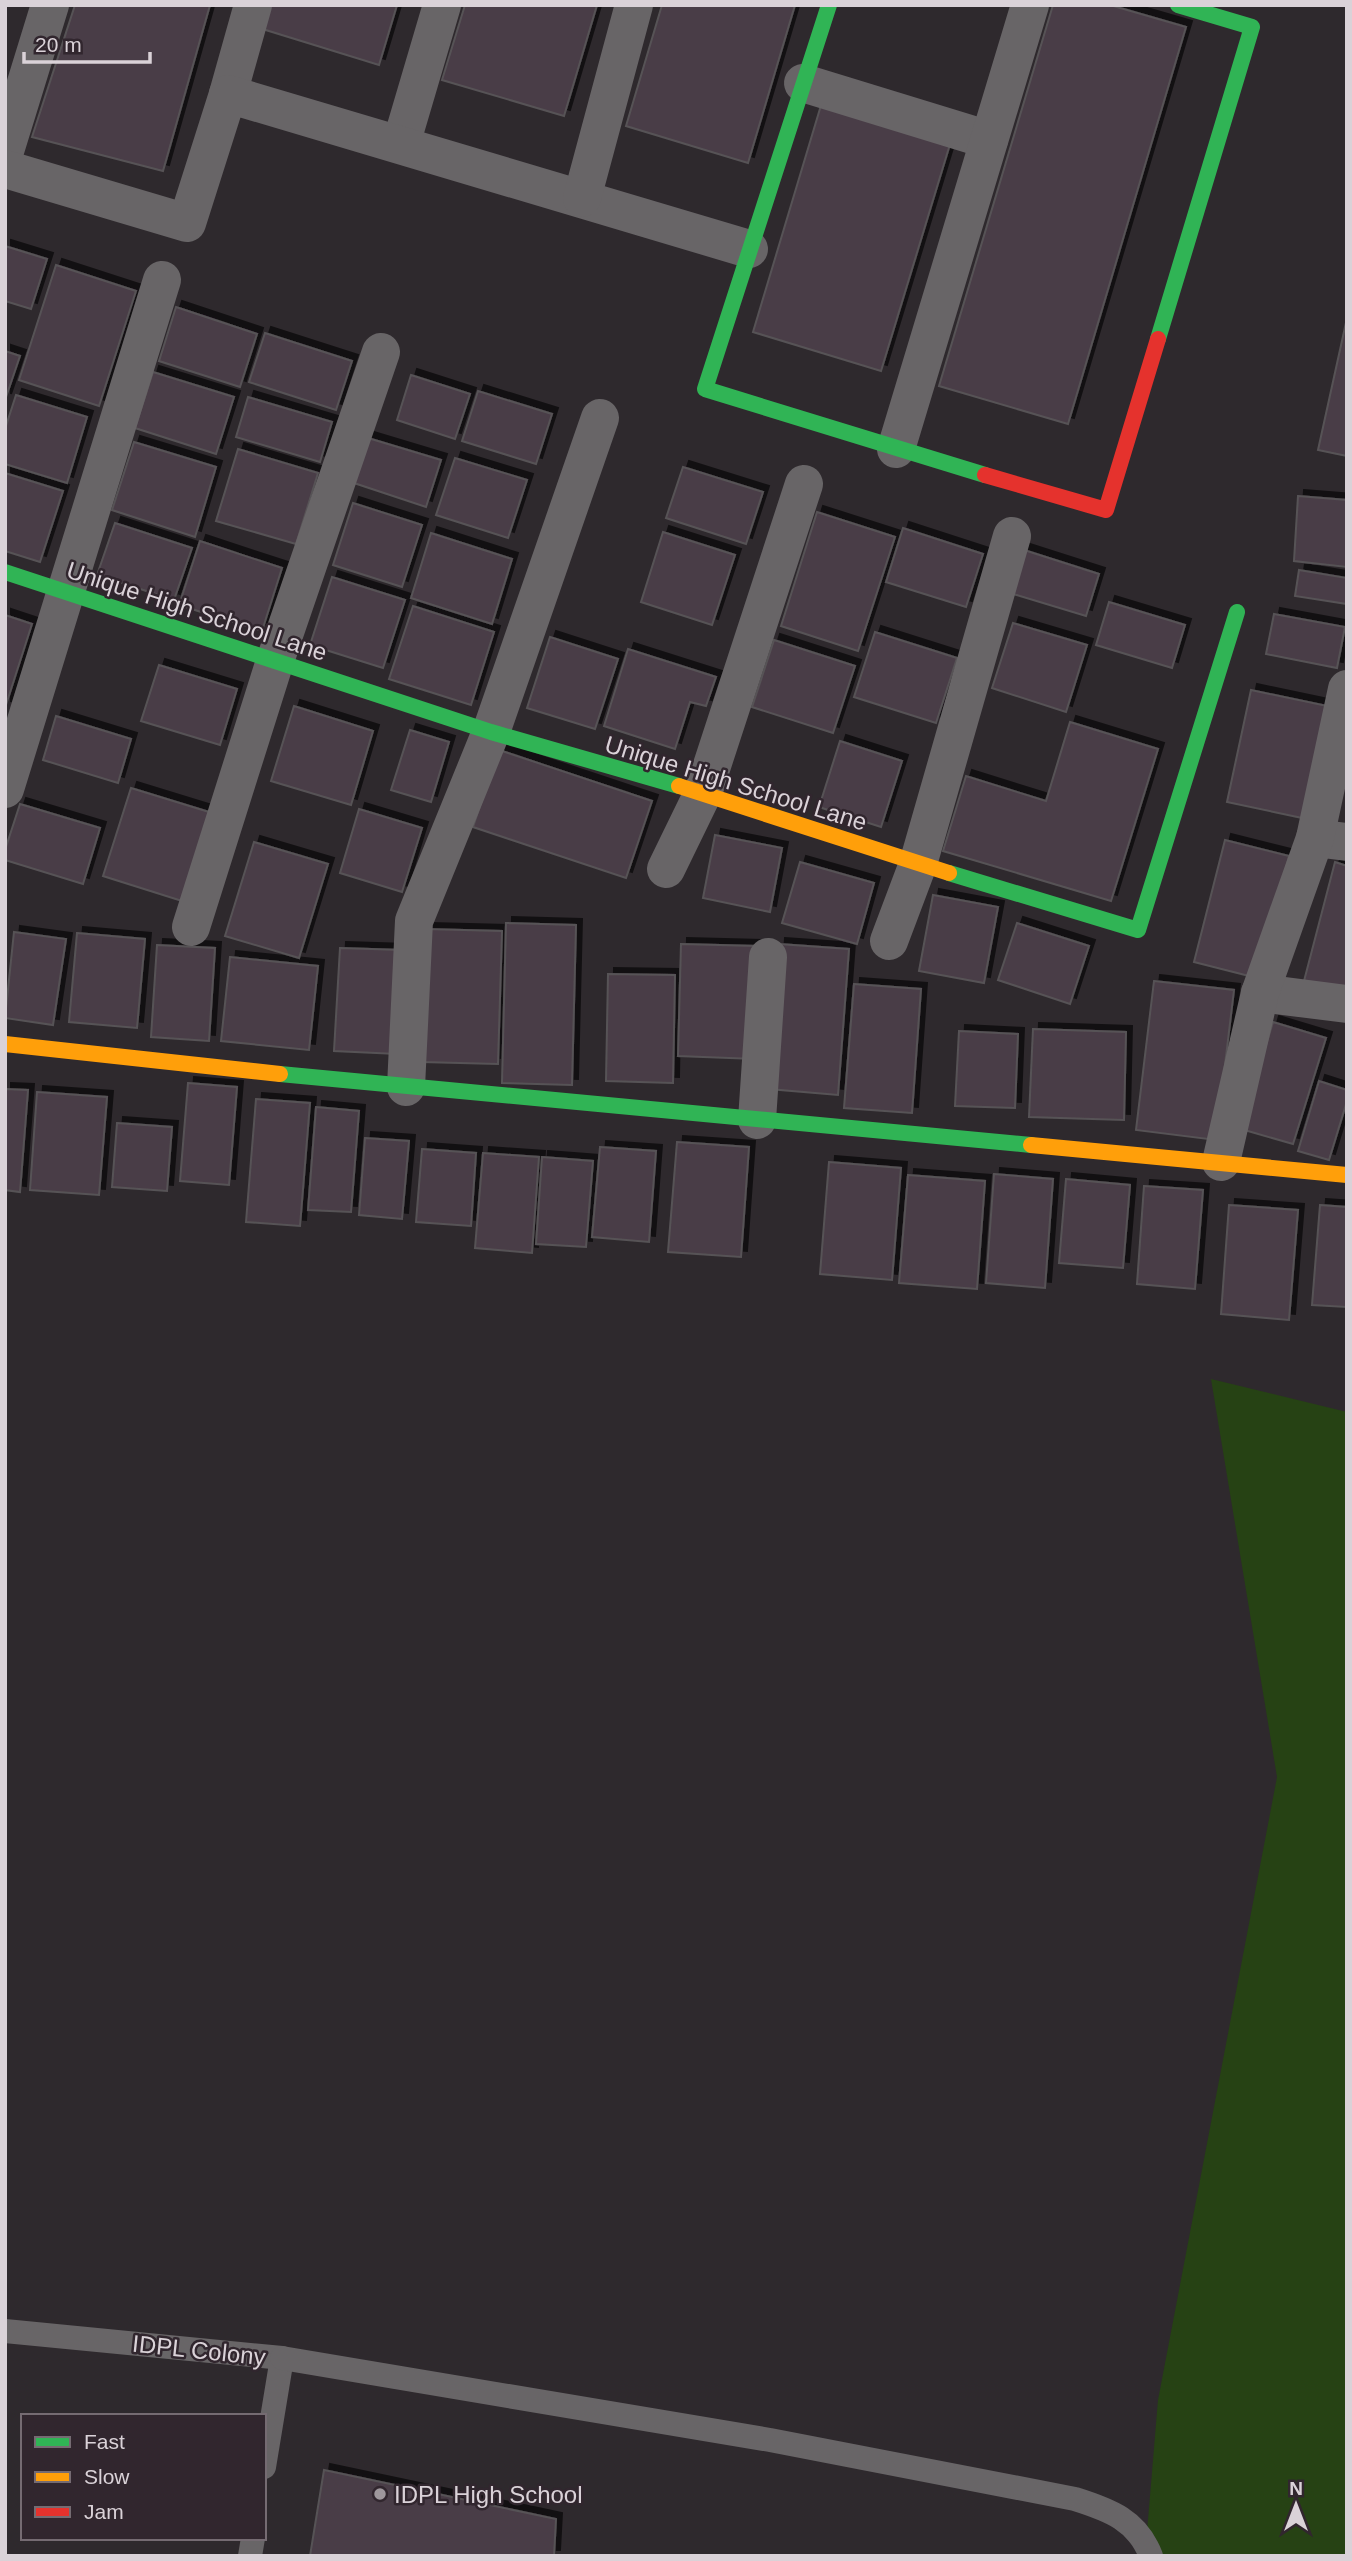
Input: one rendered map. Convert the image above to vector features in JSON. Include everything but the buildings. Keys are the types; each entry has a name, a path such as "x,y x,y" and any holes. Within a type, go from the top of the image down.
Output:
{"street":[{"path":"5,151 50,5"},
{"path":"5,169 187,223 253,5"},
{"path":"401,144 442,5"},
{"path":"582,198 634,5"},
{"path":"829,5 705,389 896,449 1106,510 1252,27 1178,5"},
{"path":"896,449 1030,5"},
{"path":"803,83 989,140"},
{"path":"228,94 749,249"},
{"path":"5,789 64,590 162,280"},
{"path":"191,927 275,661 382,352"},
{"path":"406,1087 414,921 491,732 600,418"},
{"path":"666,869 703,793 804,484"},
{"path":"889,941 918,864 1012,536"},
{"name":"Unique High School Lane","path":"5,572 491,732 703,793 918,864 1138,930 1237,612"},
{"path":"1222,1163 1260,993 1331,840 1347,689"},
{"path":"757,1119 768,957"},
{"path":"1260,993 1347,1004"},
{"path":"5,1044 406,1087 1347,1175"}],"lane":[{"name":"IDPL Colony","path":"5,2331 282,2358 266,2456"},
{"path":"282,2358 770,2440 1075,2500 1106,2508 1124,2518 1137,2529 1151,2556"}],"green space":[{"path":"1211,1379 1347,1412 1347,2556 1145,2556 1158,2400 1277,1777"}],"traffic: fast":[{"path":"829,5 705,389 985,475"},
{"path":"1158,339 1252,27 1178,5"},
{"path":"5,572 491,732 679,786"},
{"path":"949,873 1138,930 1237,612"},
{"path":"280,1074 1031,1145"}],"traffic: slow":[{"path":"679,786 949,873"},
{"path":"5,1044 280,1074"},
{"path":"1031,1145 1347,1175"}],"traffic: jam":[{"path":"985,475 1106,510 1158,339"}],"place":[{"name":"IDPL High School","path":"380,2494"}]}
